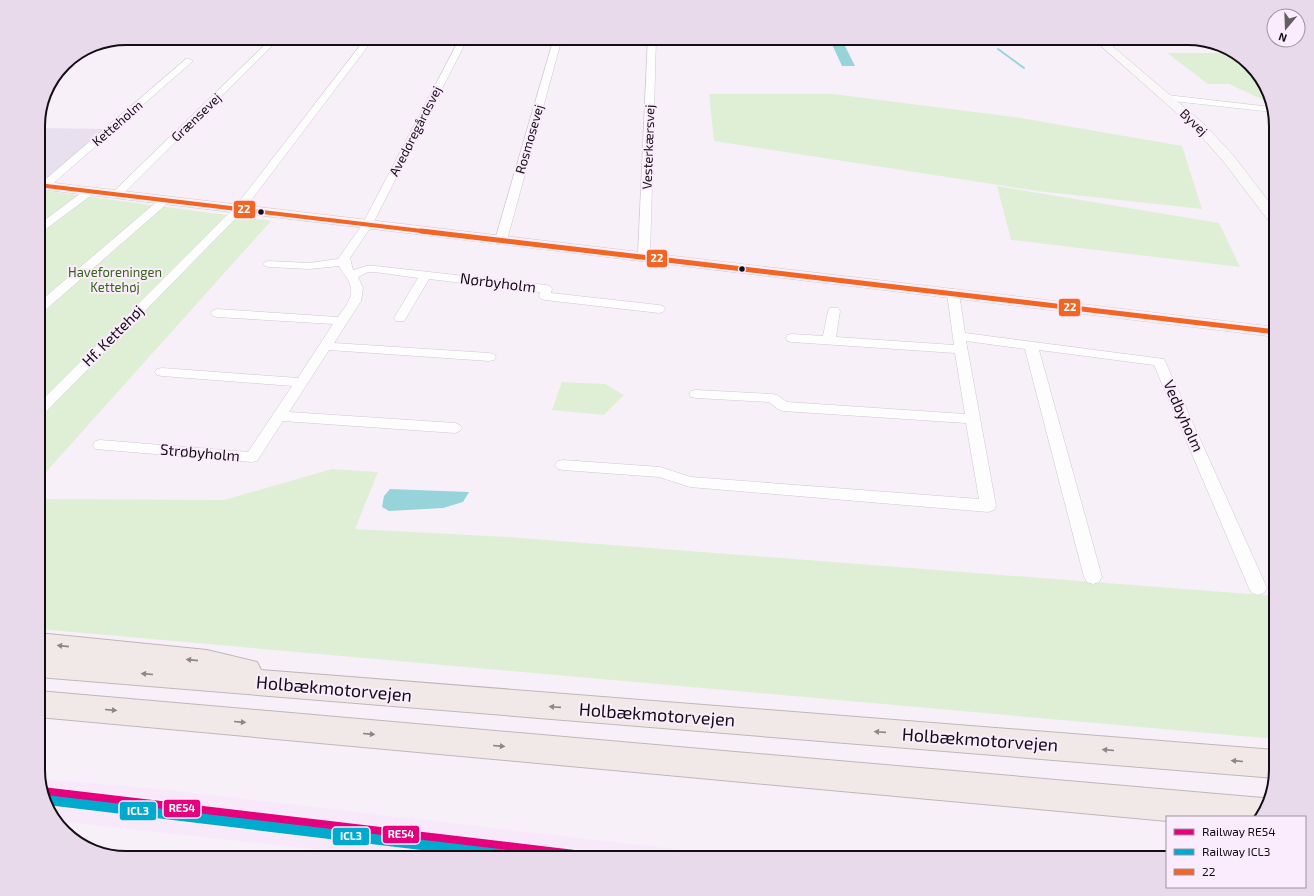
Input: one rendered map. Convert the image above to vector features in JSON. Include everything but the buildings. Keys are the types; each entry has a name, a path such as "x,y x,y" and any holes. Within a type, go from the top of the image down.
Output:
{"highway":[{"path":"45,645 207,662 326,689"},
{"name":"Holbækmotorvejen","path":"45,666 1269,763"},
{"path":"45,704 1256,813"},
{"path":"45,708 72,706"}],"street":[{"name":"Grænsevej","path":"116,195 269,45"},
{"name":"Hf. Kettehøj","path":"45,405 239,209 365,45"},
{"name":"Avedøregårdsvej","path":"367,225 460,45"},
{"name":"Rosmosevej","path":"501,240 556,45"},
{"name":"Vesterkærsvej","path":"644,256 652,45"},
{"name":"Byvej","path":"1104,45 1200,127 1228,158 1269,212"},
{"name":"Ketteholm","path":"45,182 189,61"},
{"path":"1167,98 1267,109"},
{"path":"45,186 164,201 644,256 1269,331"},
{"path":"45,225 89,192"},
{"path":"45,304 164,201"},
{"path":"268,264 309,266 344,262 347,253 367,225"},
{"name":"Strøbyholm","path":"100,445 252,457 358,294 359,287 346,269 344,262"},
{"name":"Nørbyholm","path":"351,274 375,269 546,289 545,296 659,309"},
{"path":"400,318 425,275"},
{"path":"563,465 660,472 690,482 988,506 953,293"},
{"path":"829,340 834,311"},
{"path":"217,314 342,320"},
{"name":"Vedbyholm","path":"792,338 1031,345 1159,362 1258,588"},
{"path":"1031,345 1093,577"},
{"path":"324,346 490,358"},
{"path":"162,372 300,382"},
{"path":"696,394 772,398 783,406 973,419"},
{"path":"278,416 454,428"}],"shaded area":[{"path":"45,128 111,129 45,189"},
{"path":"46,780 159,789 691,851 333,851 64,822 56,811 51,801"}],"green space":[{"path":"1167,53 1224,53 1242,65 1249,72 1258,85 1265,101 1229,84 1208,84"},
{"path":"709,94 833,94 1021,118 1182,146 1202,209 1037,191 714,141"},
{"path":"997,186 1219,223 1240,267 1011,240"},
{"name":"Haveforeningen Kettehøj","path":"45,192 271,221 45,473"},
{"path":"562,382 605,384 624,395 604,415 552,410"},
{"path":"332,469 378,472 355,529 508,537 1269,595 1269,738 45,630 45,499 224,500"}],"water":[{"path":"832,45 844,45 855,66 842,66"},
{"path":"390,489 469,492 463,502 443,508 389,511 382,507 384,496"}],"waterway":[{"path":"998,49 1024,68"}],"rail line":[{"name":"RE54","path":"48,793 541,851"},
{"name":"ICL3","path":"51,801 473,851"}],"transit line":[{"name":"22","path":"45,186 1269,331"}]}
